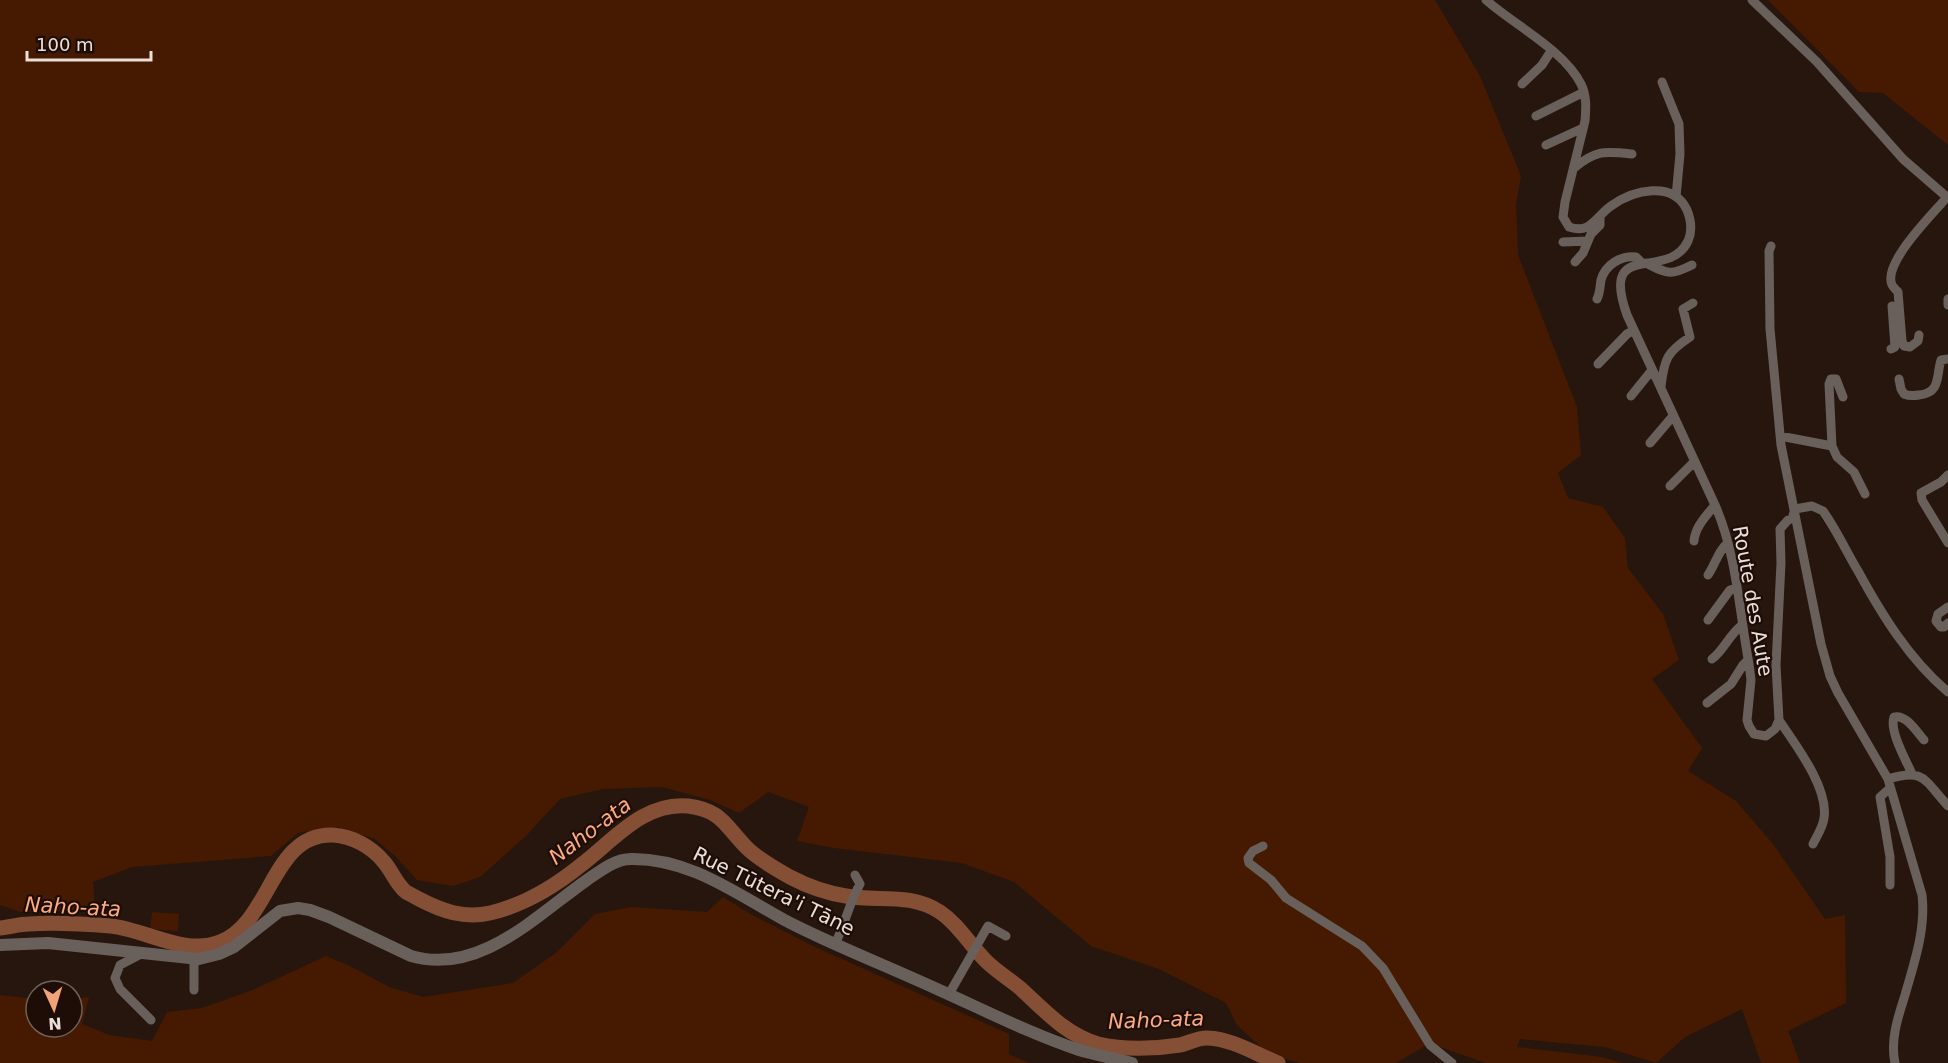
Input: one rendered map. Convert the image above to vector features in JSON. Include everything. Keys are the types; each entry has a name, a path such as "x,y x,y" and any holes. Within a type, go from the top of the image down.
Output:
{"street":[{"path":"1486,0 1529,32 1567,65 1584,92 1587,108 1584,128 1563,217 1569,227 1586,228 1611,206 1641,192 1660,191 1676,197 1680,154 1679,124 1662,82"},
{"path":"1752,0 1827,73 1903,159 1948,197 1898,255 1892,271 1902,344 1906,348 1910,347 1918,340 1919,335"},
{"path":"1522,84 1542,66 1551,51"},
{"path":"1536,116 1584,92"},
{"path":"1546,145 1584,128"},
{"path":"1574,168 1595,154 1617,152 1632,154"},
{"name":"Route des Aute","path":"1676,197 1686,208 1690,220 1689,240 1684,248 1668,260 1631,267 1619,286 1622,301 1634,330 1715,505 1728,543 1751,680 1747,720 1754,734 1766,736 1775,729 1779,720 1776,665 1781,563 1780,530 1788,520 1792,519 1795,509"},
{"path":"1575,262 1600,225 1600,216"},
{"path":"1563,242 1588,241"},
{"path":"1771,246 1769,251 1770,329 1780,436 1821,644 1830,676 1847,711 1889,784 1919,883 1923,908 1922,931 1895,1029 1894,1063"},
{"path":"1597,299 1606,269 1629,256 1671,273 1683,271 1692,265"},
{"path":"1891,349 1895,347 1895,289"},
{"path":"1948,298 1948,304"},
{"path":"1661,389 1665,360 1670,352 1690,337 1683,309 1693,303"},
{"path":"1598,364 1627,334 1634,330"},
{"path":"1899,378 1904,394 1914,396 1928,394 1936,383 1941,360 1948,359"},
{"path":"1631,396 1652,370"},
{"path":"1843,397 1836,379 1831,379 1829,384 1832,446 1837,457 1854,472 1865,494"},
{"path":"1650,443 1673,416"},
{"path":"1780,436 1832,446"},
{"path":"1670,486 1694,462"},
{"path":"1947,539 1922,500 1921,493 1941,482 1948,475"},
{"path":"1694,541 1698,527 1715,505"},
{"path":"1795,509 1812,506 1823,511 1873,597 1905,646 1928,675 1948,693"},
{"path":"1708,575 1723,547 1728,543"},
{"path":"1707,620 1730,590 1736,588"},
{"path":"1948,607 1936,618 1941,627 1948,624"},
{"path":"1712,659 1718,654 1732,632 1742,625"},
{"path":"1707,703 1731,684 1748,660"},
{"path":"1912,774 1893,729 1894,717 1900,716 1924,740"},
{"path":"1779,720 1819,788 1825,806 1824,821 1813,844"},
{"path":"1890,885 1890,857 1880,796 1889,784 1912,774 1922,777 1948,806"},
{"path":"1263,846 1253,851 1248,858 1249,863 1271,880 1286,898 1362,946 1383,968 1430,1045 1452,1063"},
{"name":"Rue Tūtera'i Tāne","path":"0,945 48,943 195,958 219,954 234,946 280,911 298,908 330,917 398,951 423,960 459,958 507,939 614,862 630,859 664,862 695,871 735,890 781,918 949,994 1079,1050 1130,1063"},
{"path":"835,944 860,884 855,875"},
{"path":"949,994 988,926 1006,936"},
{"path":"141,954 120,966 115,978 120,989 151,1020"},
{"path":"194,990 195,958"}],"shaded area":[{"path":"0,0 1435,0 1480,76 1521,176 1516,204 1518,255 1577,407 1581,455 1558,473 1568,498 1603,507 1625,538 1628,568 1663,614 1679,660 1652,679 1702,748 1688,771 1736,801 1773,844 1825,919 1845,915 1846,1003 1788,1031 1800,1063 1761,1063 1742,1009 1685,1037 1656,1063 1605,1047 1520,1039 1517,1047 1602,1057 1622,1063 1485,1063 1430,1043 1396,1063 1300,1063 1268,1054 1237,1025 1226,1003 1159,969 1091,946 1014,882 962,863 834,848 797,841 809,807 768,792 739,813 710,800 662,787 603,789 560,799 526,836 480,877 453,886 417,880 375,839 338,827 298,833 271,856 132,867 93,882 95,911 20,912 0,905"},
{"path":"1768,0 1948,0 1948,145 1883,93 1859,92"},
{"path":"723,897 752,915 813,946 1009,1034 1009,1054 1029,1063 0,1063 0,995 24,998 24,1039 84,1039 84,1025 109,1035 152,1041 167,1012 202,1008 250,991 326,956 389,987 423,997 513,983 557,952 595,914 631,907 707,912"},
{"path":"152,912 179,914 178,931 150,929"},
{"path":"89,997 84,1016 84,998"}],"waterway":[{"name":"Naho-ata","path":"0,928 39,923 111,926 179,944 193,946 220,942 237,932 251,917 284,863 296,848 312,838 333,835 354,840 368,847 384,862 406,892 445,910 480,915 503,910 549,888 643,816 672,806 688,806 709,811 756,856 803,883 846,896 917,902 940,912 953,922 990,965 1020,988 1056,1021 1086,1040 1108,1046 1139,1048 1180,1045 1205,1038 1217,1039 1235,1044 1278,1063"}]}
